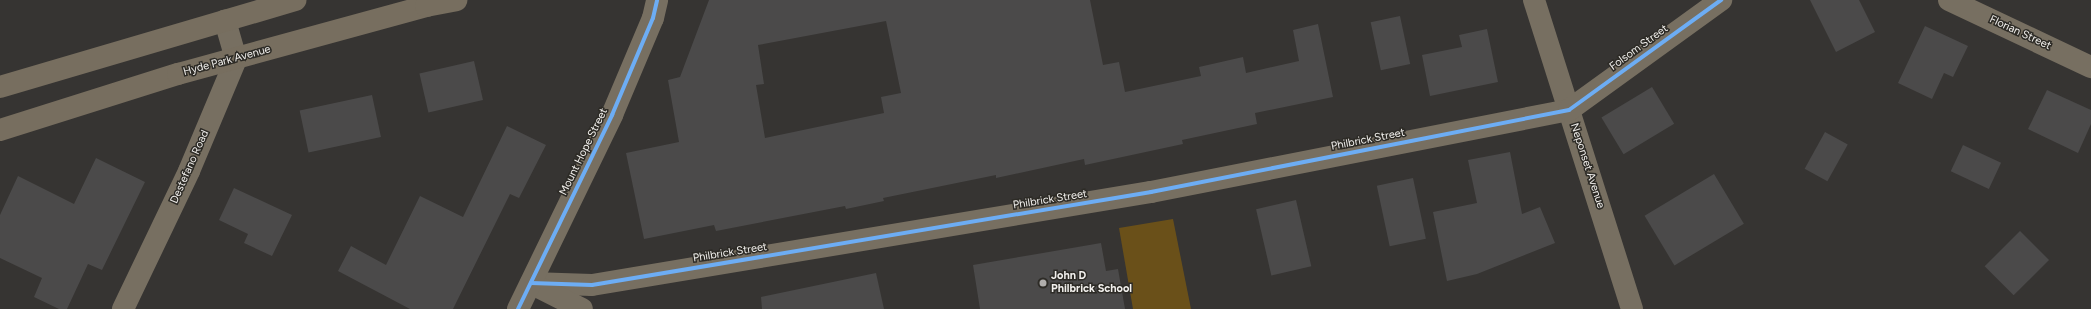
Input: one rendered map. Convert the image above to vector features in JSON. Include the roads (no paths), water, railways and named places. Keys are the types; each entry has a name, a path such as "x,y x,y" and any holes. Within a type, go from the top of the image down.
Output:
{"main road":[{"path":"0,87 295,0"},
{"name":"Hyde Park Avenue","path":"0,130 178,74 426,6 456,0"}],"street":[{"name":"Mount Hope Street","path":"518,309 612,115 653,18 657,0"},
{"name":"Neponset Avenue","path":"1534,0 1632,309"},
{"name":"Folsom Street","path":"1569,110 1720,0"},
{"name":"Florian Street","path":"1949,0 2091,67"},
{"path":"224,21 236,59"},
{"name":"Destefano Road","path":"123,309 190,171 236,59"},
{"name":"Philbrick Street","path":"531,283 592,285 1143,194 1569,110"},
{"path":"531,283 582,309"}],"place":[{"name":"John D Philbrick School","path":"1043,283"}]}
